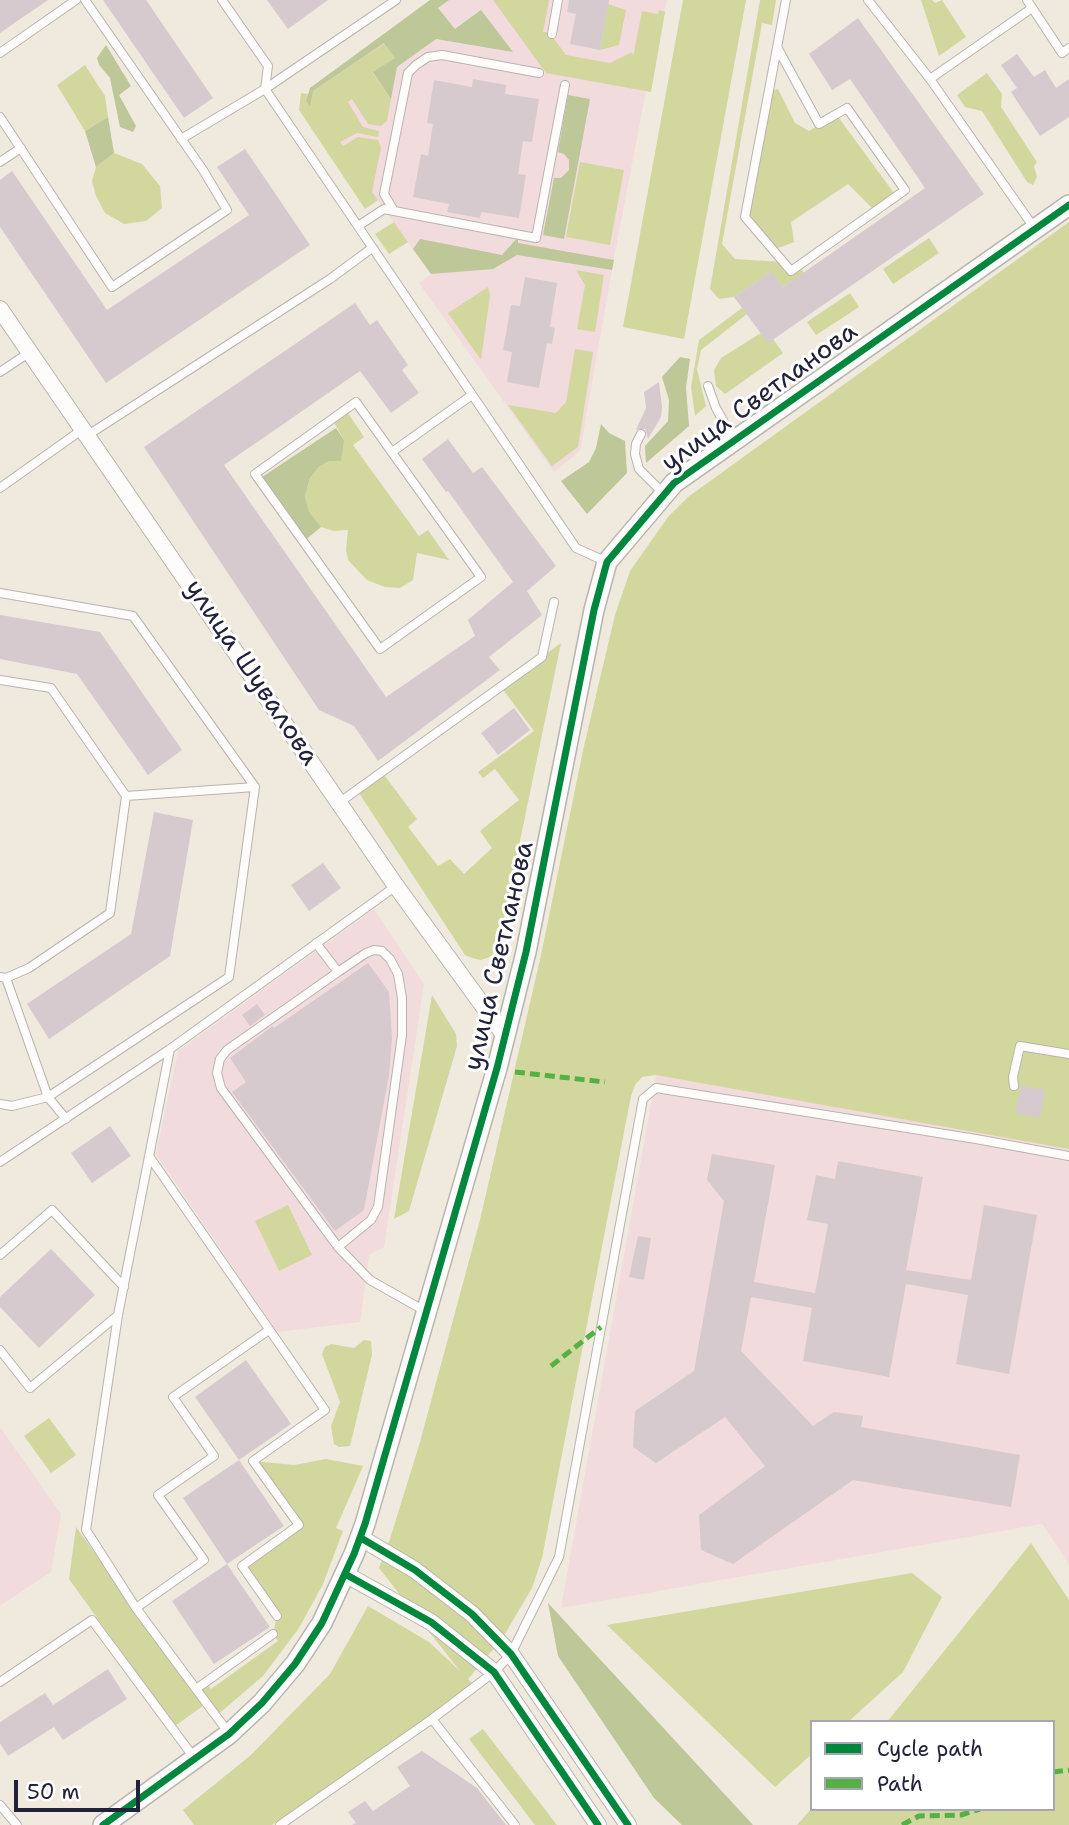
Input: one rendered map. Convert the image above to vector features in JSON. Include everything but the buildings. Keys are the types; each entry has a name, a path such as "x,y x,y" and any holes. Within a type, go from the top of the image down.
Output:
{"street":[{"name":"улица Светланова","path":"103,1825 229,1734 262,1703 295,1664 322,1623 361,1538 505,1036 526,952 594,610 607,562 674,483 1069,205"},
{"name":"улица Шувалова","path":"0,309 396,886 505,1036"},
{"path":"361,1538 415,1570 472,1615 511,1654 628,1825"},
{"path":"345,1574 431,1622 494,1672 597,1825"}],"lane":[{"path":"0,53 76,0"},
{"path":"0,117 113,287 227,210 85,0"},
{"path":"222,0 268,66 265,89 576,548 607,562"},
{"path":"181,139 265,89 397,0"},
{"path":"552,34 558,0"},
{"path":"777,47 819,124 847,108 905,190 790,271 745,217 777,47 786,0"},
{"path":"869,0 930,79 1035,229"},
{"path":"930,79 1029,4 1062,53 1069,48"},
{"path":"394,211 384,194 408,73 416,65 428,57 442,55 539,73"},
{"path":"358,226 384,209 536,238 565,85"},
{"path":"0,162 21,148"},
{"path":"0,488 330,279 372,248"},
{"path":"0,372 30,352"},
{"path":"708,386 716,408 733,439"},
{"path":"391,452 472,395"},
{"path":"356,402 391,452 481,577 380,649 255,474 356,402"},
{"path":"641,434 635,454 639,469 664,494"},
{"path":"0,593 133,616 255,787 229,977 48,1097 12,1106 0,1104"},
{"path":"340,803 542,657 554,602"},
{"path":"0,680 51,688 126,796 110,913 29,968 3,977 48,1097 66,1119"},
{"path":"126,796 255,787"},
{"path":"0,1162 170,1049 396,886"},
{"path":"316,943 338,972"},
{"path":"338,1247 370,1220 378,1207 395,1096 402,998 398,974 382,951 366,953 227,1050 220,1059 217,1073 221,1088 338,1247 370,1280 427,1312"},
{"path":"1014,1086 1013,1076 1020,1046 1069,1054"},
{"path":"170,1049 118,1315 86,1530 136,1608 229,1734"},
{"path":"280,1825 432,1719 494,1672 511,1654 559,1558 643,1099 656,1088 1069,1156"},
{"path":"149,1156 326,1410 253,1461 299,1525 242,1566 277,1616"},
{"path":"0,1255 52,1210 124,1287"},
{"path":"0,1350 30,1388 118,1315"},
{"path":"136,1608 204,1560 158,1495 214,1456 173,1397 269,1330"},
{"path":"0,1682 92,1620 195,1759"},
{"path":"197,1689 273,1634"},
{"path":"432,1719 514,1825"},
{"path":"0,1805 17,1825"}],"shaded area":[{"path":"430,0 667,0 651,92 646,91 580,451 554,472 419,283 431,274 306,101 310,88"},
{"path":"1069,382 1069,1564 1042,1524 561,1608 730,661"},
{"path":"374,909 424,984 384,1247 369,1255 360,1322 277,1332 156,1154 178,1051"},
{"path":"0,1427 61,1514 51,1572 0,1606"}],"green space":[{"path":"430,0 449,0 438,8 455,29 481,10 513,52 436,39 397,67 391,99 373,72 395,58 384,43 313,91 310,106 306,101 310,88"},
{"path":"493,0 549,0 543,32 549,32 566,55 610,63 632,52 633,57 642,11 658,14 659,10 665,12 651,92 546,73"},
{"path":"683,0 746,0 684,339 623,327"},
{"path":"760,0 776,0 772,25 762,23 722,244 735,259 783,262 791,270 798,265 804,273 783,287 770,272 734,297 719,299 710,289"},
{"path":"921,0 932,0 935,3 942,0 966,37 939,56"},
{"path":"608,4 626,10 619,45 600,50"},
{"path":"385,43 395,58 373,73 391,99 387,121 381,126 368,124 352,99 348,102 363,127 379,131 378,137 357,133 340,142 343,146 358,137 378,140 381,148 372,192 378,200 365,209 299,110 301,93 308,94 306,101 313,91"},
{"path":"106,45 131,86 119,95 136,126 133,132 120,127 110,78 99,65 97,58"},
{"path":"85,65 105,96 108,117 85,131 57,85"},
{"path":"987,73 1002,94 1001,107 1037,162 1034,166 1037,177 1033,185 1027,182 982,111 965,107 957,95"},
{"path":"778,89 795,123 809,131 836,114 896,196 875,211 848,184 791,222 794,242 773,250 745,217 769,92"},
{"path":"568,95 590,99 564,239 543,235 554,178 561,178 569,170 569,160 558,152"},
{"path":"108,117 114,153 96,167 85,131"},
{"path":"114,153 142,164 160,186 162,208 146,221 124,224 105,213 96,196 92,181 96,167"},
{"path":"580,162 624,170 610,245 566,237"},
{"path":"394,222 408,242 389,254 375,234"},
{"path":"1069,222 1069,1149 656,1075 642,1077 631,1096 542,1558 532,1588 502,1639 468,1679 472,1683 442,1707 272,1825 194,1825 183,1810 251,1755 330,1674 368,1606 429,1642 460,1671 379,1568 420,1442 480,1220 541,955 584,746 615,615 630,571 668,517 688,497"},
{"path":"518,237 518,243 614,260 612,270 517,255 493,269 431,274 413,249 420,239 502,255"},
{"path":"929,238 939,253 893,284 883,269"},
{"path":"576,270 604,275 595,332 577,329 585,285"},
{"path":"488,287 490,295 481,360 448,313"},
{"path":"850,293 859,307 816,335 807,322"},
{"path":"742,308 747,314 701,350 697,369 706,406 695,416 691,387 699,340"},
{"path":"761,333 768,342 773,339 783,353 725,394 716,386 714,370 721,358"},
{"path":"575,349 593,352 578,447 552,466 508,405 556,413 566,402"},
{"path":"680,357 690,359 686,387 689,426 646,463 645,446 668,421 669,400 662,377"},
{"path":"346,410 364,437 353,445 419,536 428,530 449,560 417,553 413,580 400,588 385,587 367,580 348,560 348,530 334,531 321,527 309,513 305,496 310,478 319,467 329,461 344,440 332,419"},
{"path":"601,424 609,433 625,441 627,473 587,514 561,481 589,462 596,448"},
{"path":"336,428 344,440 341,461 329,461 319,467 310,478 305,496 309,512 321,527 303,542 259,479"},
{"path":"561,643 498,947 490,957 481,960 472,958 465,955 357,790 382,772 417,819 408,827 438,866 450,859 464,874 492,848 480,831 519,800 495,769 483,778 478,772 534,731 501,687"},
{"path":"432,995 456,1034 457,1046 409,1211 394,1219"},
{"path":"288,1205 312,1255 279,1271 255,1221"},
{"path":"364,1340 371,1341 372,1355 350,1446 339,1447 334,1444 331,1426 340,1402 322,1354 325,1347 331,1344 354,1348"},
{"path":"49,1418 76,1455 51,1473 24,1436"},
{"path":"326,1459 363,1466 336,1528 343,1531 323,1584 299,1628 263,1676 216,1716 196,1689 206,1682 211,1689 278,1641 273,1634 277,1615 242,1566 299,1525 253,1461 294,1465"},
{"path":"76,1527 204,1705 175,1726 69,1579"},
{"path":"1031,1543 1069,1600 1069,1825 797,1825 810,1810 1055,1811 1055,1720 889,1720"},
{"path":"912,1573 942,1597 903,1672 850,1720 810,1720 810,1756 775,1787 607,1625"},
{"path":"548,1603 753,1825 682,1825 654,1798 558,1656"},
{"path":"483,1729 557,1825 535,1825 469,1739"}],"marked path":[{"path":"515,1072 605,1082"},
{"path":"551,1366 601,1327"},
{"path":"1055,1772 1069,1770"},
{"path":"902,1825 919,1816 961,1815 974,1811"}],"cycle path":[{"path":"103,1825 229,1734 262,1703 295,1664 322,1623 354,1554 497,1068 526,952 594,610 607,562 674,483 1069,205"},
{"path":"361,1538 415,1570 472,1614 511,1654 628,1825"},
{"path":"345,1574 431,1622 494,1672 598,1825"}]}
